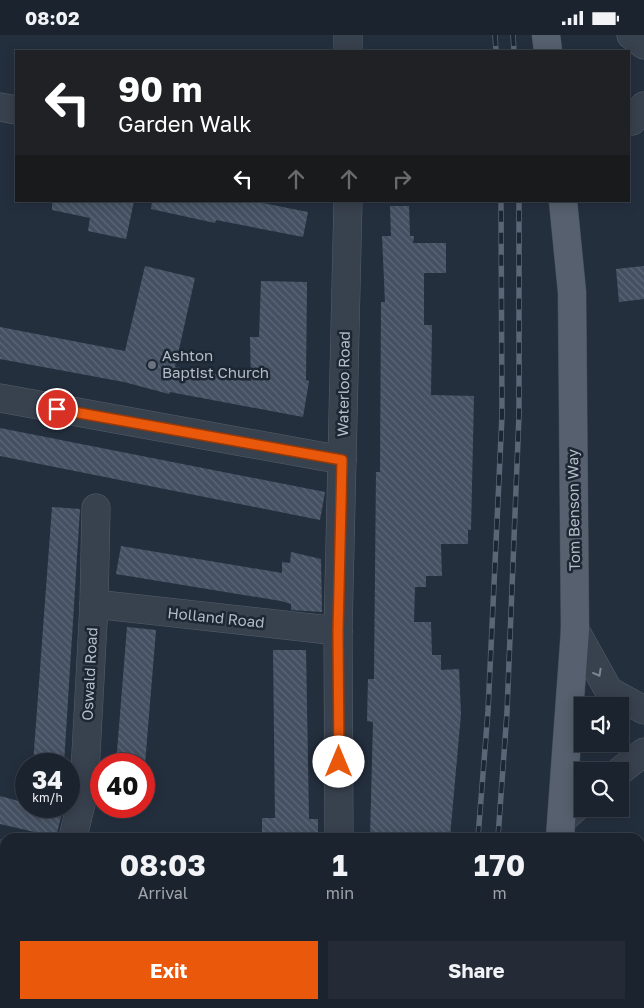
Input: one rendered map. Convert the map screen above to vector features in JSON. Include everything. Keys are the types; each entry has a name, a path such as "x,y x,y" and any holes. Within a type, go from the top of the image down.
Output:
{"main road":[{"path":"546,35 548,50"},
{"name":"Tom Benson Way","path":"563,202 572,292 574,630 568,819"}],"street":[{"path":"348,35 348,50"},
{"path":"631,35 644,45"},
{"path":"0,107 15,111"},
{"name":"Waterloo Road","path":"339,833 338,631 348,202"},
{"path":"0,398 342,460"},
{"name":"Oswald Road","path":"74,833 84,791 94,604 96,508"},
{"name":"Holland Road","path":"94,604 338,631"},
{"path":"574,630 609,691 644,710"},
{"path":"629,764 644,752"}],"building":[{"path":"52,202 134,202 126,239 88,231 90,218 52,210"},
{"path":"152,202 258,202 308,212 303,237 216,220 215,223 151,209"},
{"path":"390,206 409,206 410,236 414,236 413,243 446,243 446,273 424,273 424,325 432,325 431,395 474,396 471,530 468,530 468,544 441,544 442,576 426,576 426,587 415,587 414,622 431,622 432,655 441,655 441,670 459,669 461,714 450,833 370,833 373,722 367,721 368,679 374,679 376,472 380,472 381,302 385,302 382,236 391,236"},
{"path":"145,266 195,278 175,367 251,381 250,337 259,337 261,281 307,282 306,380 309,381 303,417 170,392 169,394 124,382 0,359 0,327 125,351"},
{"path":"644,266 644,299 619,302 616,269"},
{"path":"0,428 325,492 320,520 0,456"},
{"path":"52,507 80,509 65,753 34,753"},
{"path":"121,546 282,573 282,562 290,563 291,552 321,559 322,612 291,610 291,604 281,601 116,574"},
{"path":"127,627 156,630 146,753 117,753"},
{"path":"273,650 306,650 309,819 318,819 318,833 262,833 262,818 275,818"},
{"path":"0,796 15,800 15,818 61,818 57,833 39,833 0,824"}],"railway":[{"path":"495,35 496,50"},
{"path":"513,35 514,50"},
{"path":"478,833 488,711 502,416 501,202"},
{"path":"498,833 507,712 519,415 519,202"}],"place":[{"name":"Ashton Baptist Church","path":"152,365"}],"route":[{"path":"57,409 342,460 338,631 339,762"}]}
